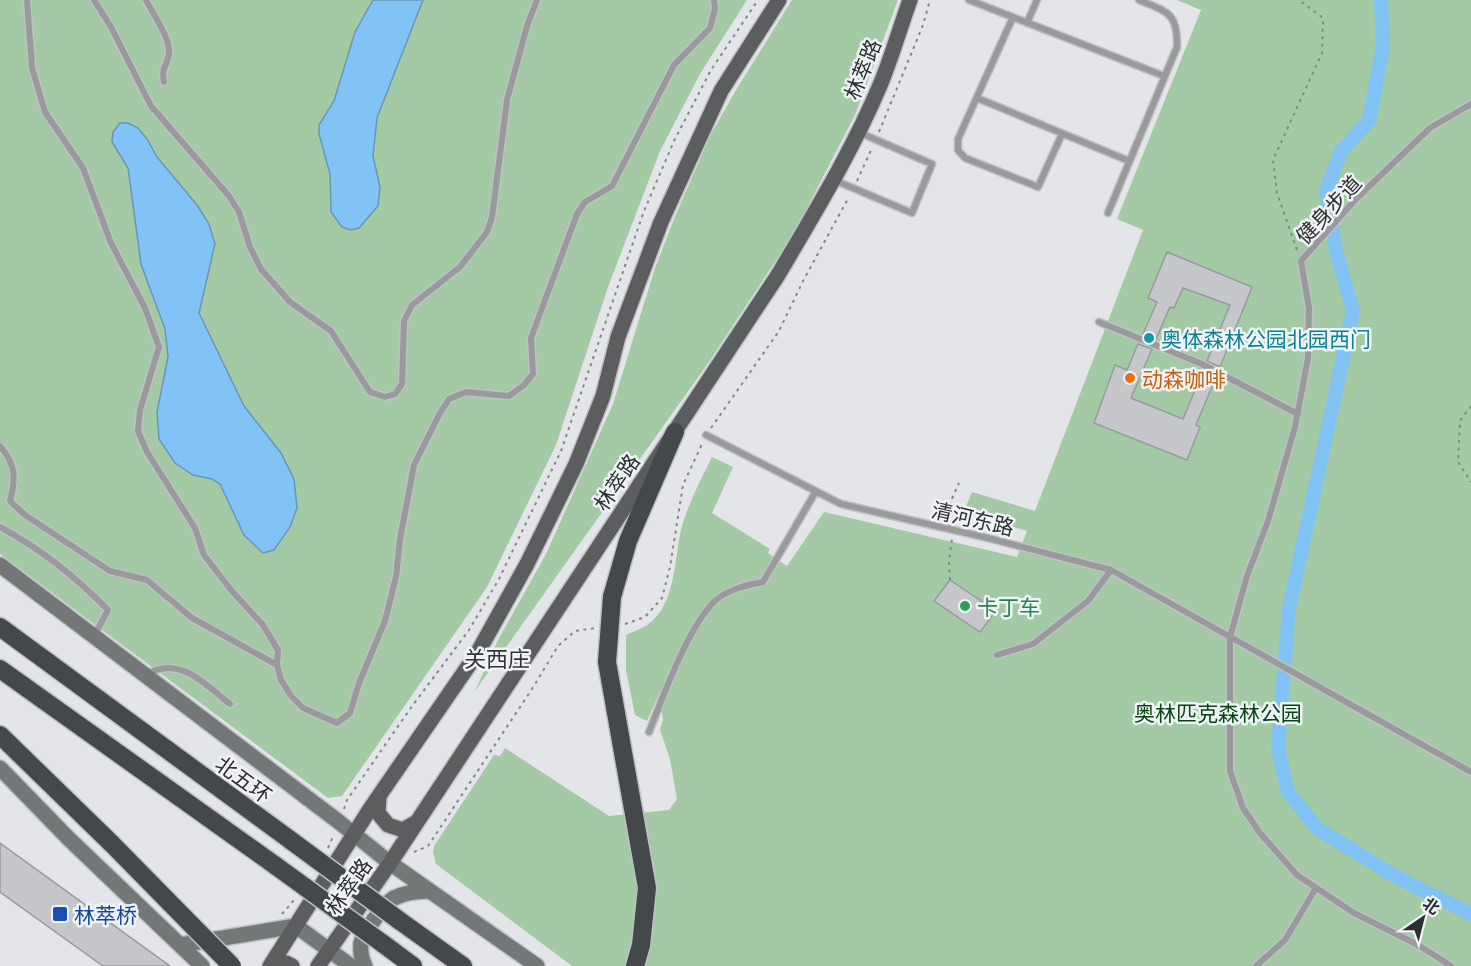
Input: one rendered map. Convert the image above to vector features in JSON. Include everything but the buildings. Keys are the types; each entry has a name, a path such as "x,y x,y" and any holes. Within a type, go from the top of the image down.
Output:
{"highway":[{"path":"635,966 641,945 647,888 607,662 612,597 628,541 675,432"},
{"name":"北五环","path":"0,627 463,966"},
{"path":"0,669 413,966"},
{"path":"0,735 232,966"}],"main road":[{"name":"林萃路","path":"271,966 380,794 478,652 527,564 580,454 603,396 618,337 661,222 721,91 779,0"},
{"name":"林萃路","path":"318,966 390,863 778,275 834,180 858,132 881,82 910,0"},
{"path":"380,794 378,813 388,825 403,830 417,820"},
{"path":"271,966 286,963 292,966"}],"street":[{"path":"0,565 390,863 537,966"},
{"path":"0,768 68,838 202,966"},
{"path":"365,966 361,958 361,941 390,900 415,891 430,891"},
{"path":"180,945 296,926 351,966"}],"lane":[{"path":"27,0 32,68 45,112 83,168 111,243 145,308 159,347 140,410 138,431 147,452 195,528 204,555 231,590 264,625 278,650 276,665 281,680 292,697 303,708 337,723 350,713 359,683 386,621 396,577 400,539 414,465 439,415 449,399 466,392 508,396 524,385 533,374 531,338 577,214 585,202 612,186 674,65 710,28 715,9 714,0"},
{"path":"94,0 111,27 151,106 229,196 239,212 250,247 261,268 290,302 331,331 370,392 385,397 395,394 402,384 404,321 412,305 460,267 487,232 492,217 507,100 527,26 537,0"},
{"path":"146,0 168,42 169,55 162,71 164,82"},
{"path":"969,0 1164,76"},
{"path":"1027,22 1037,0"},
{"path":"1107,213 1177,47 1177,33 1173,18 1163,10 1139,0"},
{"path":"1013,17 958,139 958,150 965,158 1038,188 1062,134"},
{"path":"977,98 1129,161"},
{"path":"1451,966 1420,946 1353,913 1297,875 1260,833 1243,808 1230,771 1230,637 1247,576 1268,521 1298,414 1308,358 1309,308 1300,261 1355,200 1430,128 1471,104"},
{"path":"834,180 912,213 932,164 858,132"},
{"path":"1100,322 1202,364 1298,414"},
{"name":"清河东路","path":"706,435 841,504 1111,570 1471,772"},
{"path":"0,446 9,456 15,483 10,501 25,515 110,571 147,580 192,618 276,665"},
{"path":"649,732 695,626 716,600 740,587 763,582 816,491"},
{"path":"0,527 22,539 94,595 108,610 94,636"},
{"path":"997,655 1033,644 1088,601 1111,570"},
{"path":"146,676 162,668 183,669 230,704"},
{"path":"1256,966 1285,940 1316,888"}],"path":[{"path":"339,822 347,800 410,709 469,630 499,579 561,451 644,211 674,141 711,70 758,0"},
{"path":"619,626 645,617 662,598 670,567 682,485 706,435 778,331 803,280 854,189 914,46 930,0"},
{"path":"1299,0 1323,18 1322,53 1273,160 1277,193 1300,261"},
{"path":"1471,406 1460,421 1458,462 1471,482"},
{"path":"950,580 949,562 953,530 960,507 950,503 959,483"},
{"path":"410,854 428,846 558,646 575,631 597,628"}],"green space":[{"path":"0,0 747,0 700,74 660,151 608,287 556,445 487,587 342,796 328,798 0,554"},
{"path":"792,0 898,0 855,115 794,233 711,359 475,691 498,640 546,554 613,404 655,268 711,134"},
{"name":"奥林匹克森林公园","path":"1177,0 1471,0 1471,966 572,966 436,864 434,846 494,755 500,756 505,748 609,816 669,810 677,799 670,759 660,730 663,720 659,694 647,721 635,715 626,670 626,635 647,625 664,605 673,579 682,526 712,457 733,467 712,513 770,549 768,553 787,566 824,512 1017,557 1027,531 963,514 972,492 1035,511 1143,230 1117,219 1201,10"}],"water":[{"path":"373,0 423,0 377,118 373,156 380,187 378,206 359,228 351,230 342,227 331,212 330,174 319,134 319,125 334,101 355,32"},
{"path":"120,123 128,123 138,128 157,157 197,205 209,224 215,244 199,313 244,406 281,453 294,479 297,508 290,527 274,550 263,553 244,535 220,484 212,479 193,475 175,463 159,439 157,412 168,357 165,329 141,264 128,168 112,142 113,132"}],"waterway":[{"path":"1381,0 1383,46 1369,121 1341,151 1326,190 1336,251 1353,311 1289,609 1278,748 1288,792 1318,829 1398,878 1471,914"}],"place":[{"name":"奥体森林公园北园西门","path":"1149,338"},
{"name":"动森咖啡","path":"1130,378"},
{"name":"卡丁车","path":"965,606"},
{"name":"林萃桥","path":"60,914"}],"district":[{"name":"关西庄","path":"497,658"}]}
